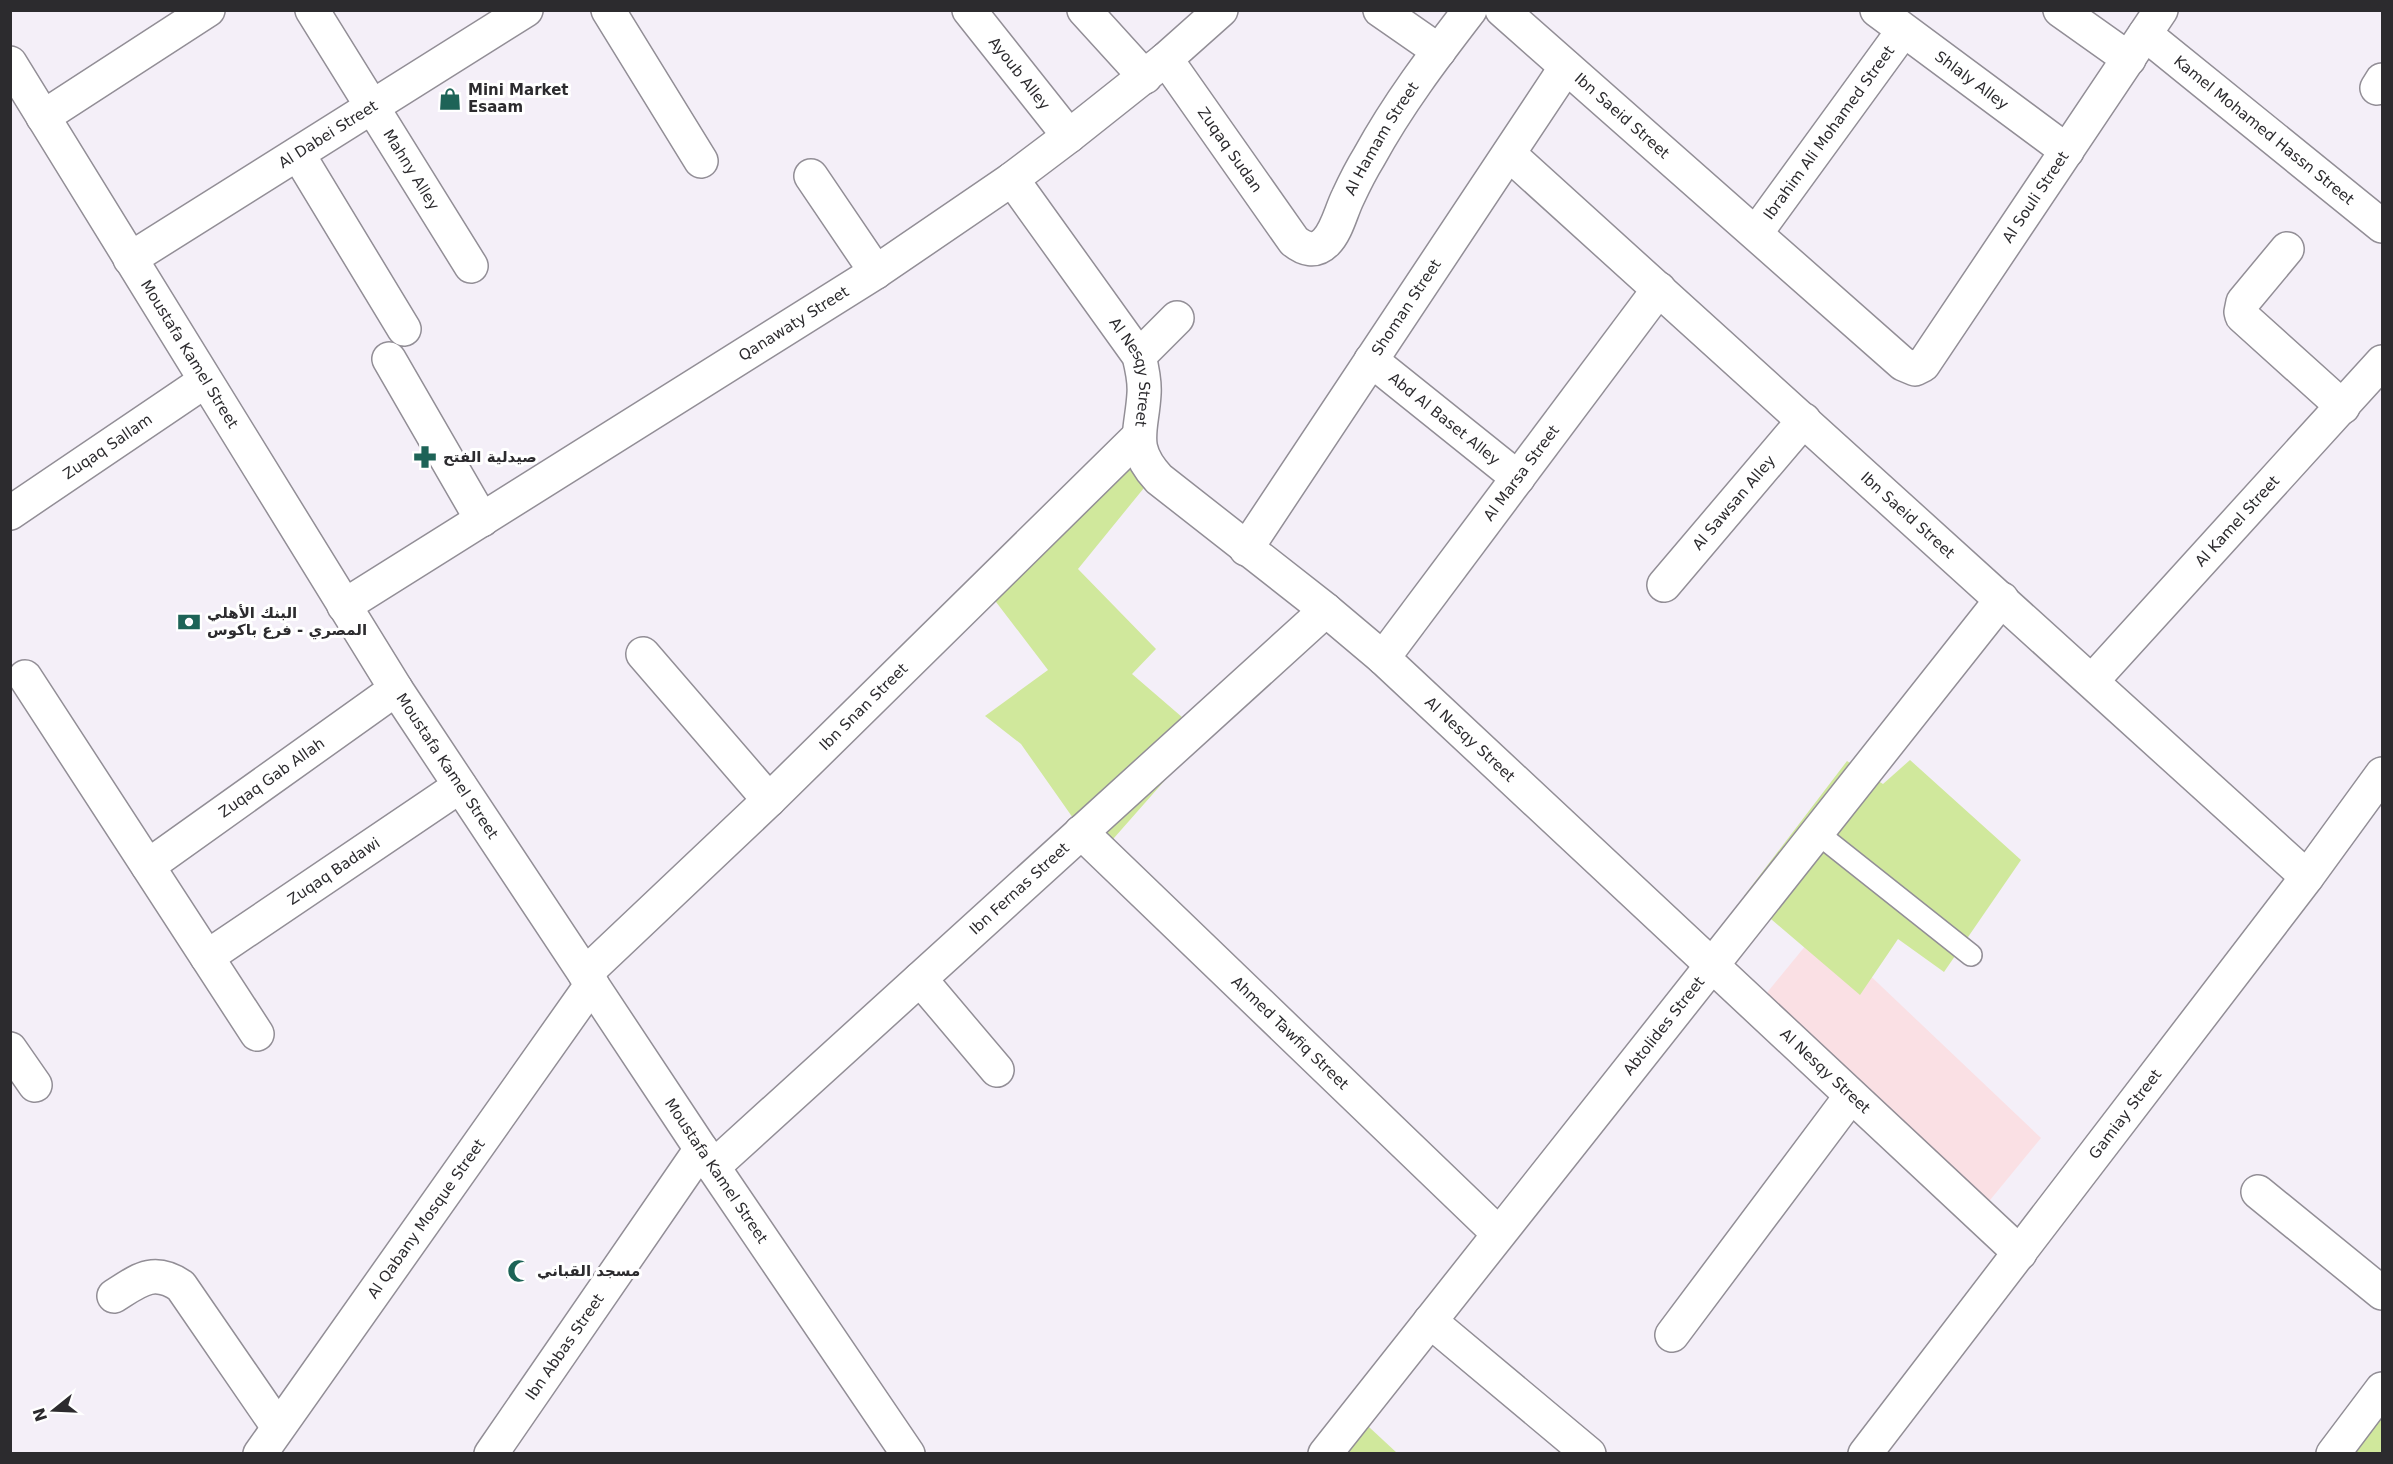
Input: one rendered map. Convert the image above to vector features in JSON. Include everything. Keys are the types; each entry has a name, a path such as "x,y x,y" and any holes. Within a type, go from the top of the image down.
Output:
{"street":[{"path":"43,117 208,10"},
{"name":"Mahny Alley","path":"312,10 471,266"},
{"name":"Al Dabei Street","path":"130,259 526,10"},
{"path":"608,10 701,161"},
{"name":"Ayoub Alley","path":"969,10 1069,136"},
{"name":"Zuqaq Sudan","path":"1084,10 1156,68 1294,241"},
{"name":"Qanawaty Street","path":"344,606 876,272 1069,136 1156,68 1221,10"},
{"path":"1380,10 1438,51"},
{"name":"Al Hamam Street","path":"1294,241 1301,247 1319,248 1331,236 1353,187 1389,121 1470,10"},
{"name":"Ibn Saeid Street","path":"1502,10 1903,364"},
{"name":"Shlaly Alley","path":"1877,10 1903,32 2067,151"},
{"name":"Kamel Mohamed Hassn Street","path":"2061,10 2145,34 2382,226"},
{"name":"Ibrahim Ali Mohamed Street","path":"1755,232 1903,32"},
{"name":"Al Souli Street","path":"1903,364 1915,369 1923,365 2145,34"},
{"name":"Moustafa Kamel Street","path":"10,63 396,689 707,1158 908,1454"},
{"name":"Shoman Street","path":"1246,549 1566,67"},
{"path":"298,154 404,329"},
{"name":"Ibn Saeid Street","path":"1509,154 2307,878"},
{"path":"811,176 876,272"},
{"name":"Al Nesqy Street","path":"1012,178 1139,356 1144,391 1139,436 1145,460 1159,479 1326,610 1383,658 2020,1253"},
{"path":"2287,249 2243,302 2242,316 2343,407"},
{"name":"Al Marsa Street","path":"1383,658 1659,289"},
{"path":"1139,356 1177,318"},
{"path":"389,359 482,520"},
{"name":"Abd Al Baset Alley","path":"1371,360 1518,478"},
{"name":"Al Kamel Street","path":"2092,681 2382,362"},
{"name":"Zuqaq Sallam","path":"10,513 205,381"},
{"name":"Al Sawsan Alley","path":"1664,585 1804,420"},
{"name":"Ibn Snan Street","path":"588,979 1139,436"},
{"name":"Abtolides Street","path":"1325,1454 2002,599"},
{"name":"Ibn Fernas Street","path":"707,1158 920,979 1326,610"},
{"path":"643,654 769,800"},
{"path":"25,677 257,1034"},
{"name":"Zuqaq Gab Allah","path":"148,866 396,689"},
{"name":"Gamiay Street","path":"1865,1454 2307,878 2382,774"},
{"name":"Zuqaq Badawi","path":"207,957 460,786"},
{"name":"Ahmed Tawfiq Street","path":"1081,832 1498,1233"},
{"name":"Al Qabany Mosque Street","path":"260,1454 588,979"},
{"path":"920,979 997,1070"},
{"path":"10,1049 35,1085"},
{"path":"1672,1335 1851,1096"},
{"name":"Ibn Abbas Street","path":"491,1454 707,1158"},
{"path":"2258,1192 2382,1293"},
{"path":"114,1296 150,1276 172,1280 181,1286 278,1427"},
{"path":"1430,1321 1589,1454"},
{"path":"2333,1454 2382,1389"}],"lane":[{"path":"1816,832 1971,955"}],"shaded area":[{"path":"1820,928 2041,1138 1986,1205 1761,1000"}],"green space":[{"path":"1122,451 1148,483 1078,569 1156,649 1132,674 1204,736 1099,855 1021,744 985,716 1048,670 980,581"},
{"path":"1910,760 2021,860 1944,972 1898,939 1860,995 1744,896 1847,761 1883,784"},
{"path":"2382,1402 2382,1453 2342,1453"},
{"path":"1355,1414 1397,1453 1322,1454"}],"place":[{"name":"Mini Market Esaam","path":"450,99"},
{"name":"صيدلية الفتح","path":"425,457"},
{"name":"البنك الأهلي المصري - فرع باكوس","path":"189,622"},
{"name":"مسجد القباني","path":"519,1271"}]}
